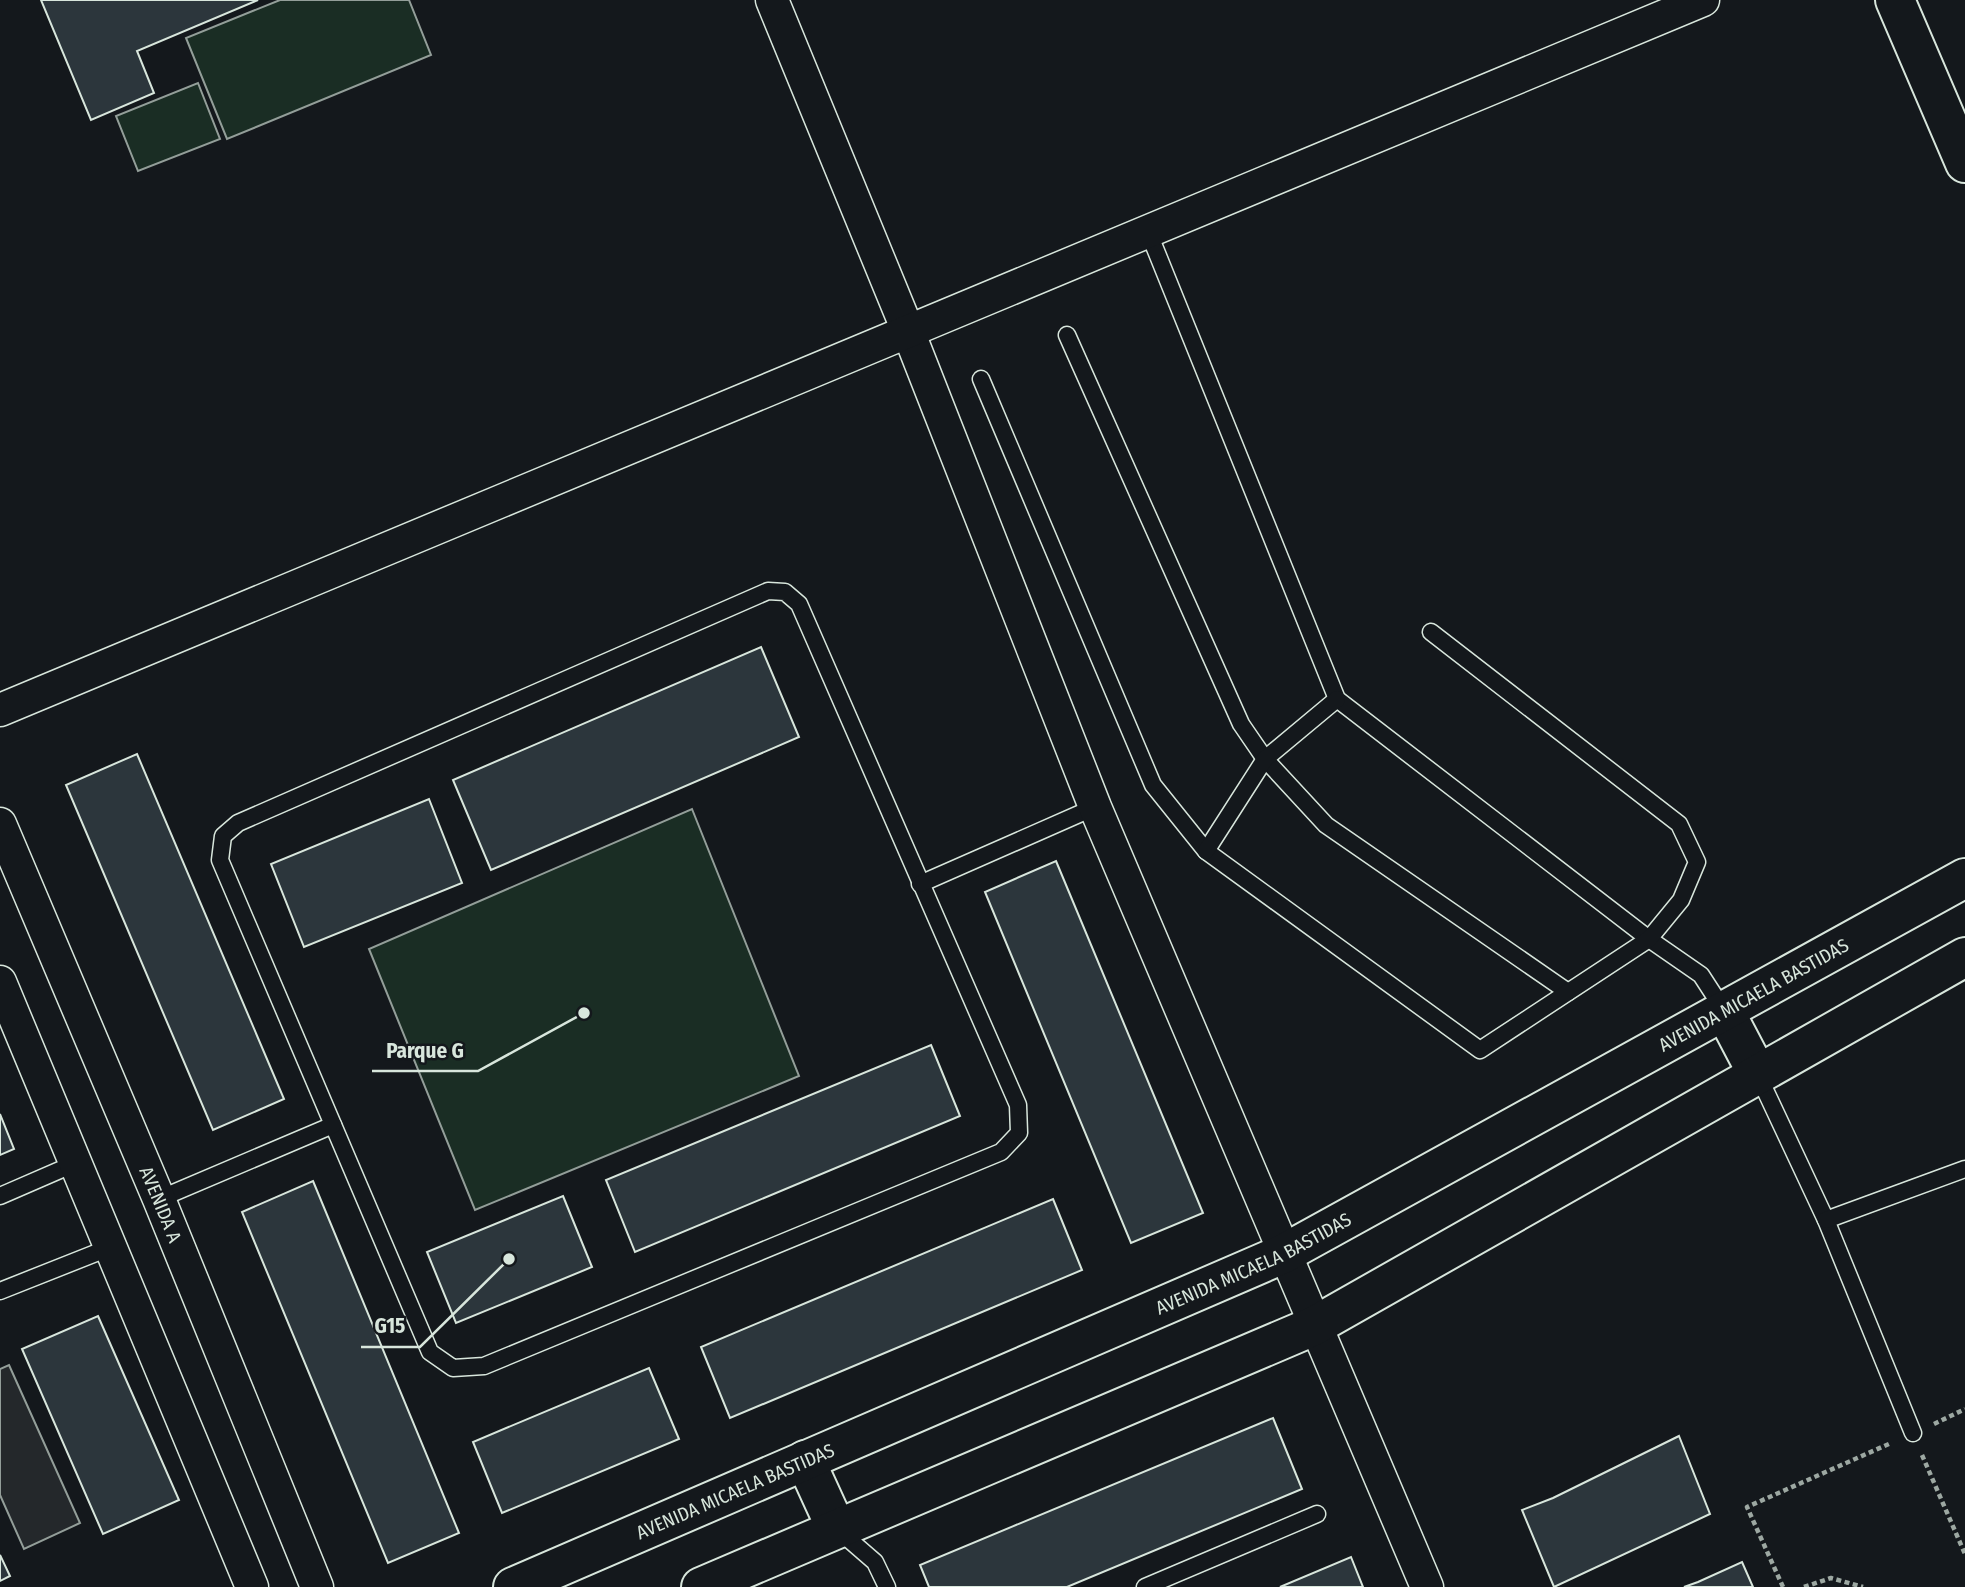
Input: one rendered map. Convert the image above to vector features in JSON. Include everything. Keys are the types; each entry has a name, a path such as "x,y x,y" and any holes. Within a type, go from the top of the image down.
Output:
{"main road":[{"path":"1895,0 1965,163"},
{"name":"AVENIDA MICAELA BASTIDAS","path":"513,1587 1283,1254 1965,878"},
{"path":"701,1587 1314,1326 1965,957"},
{"path":"1725,1012 1758,1075"},
{"path":"805,1460 836,1528"}],"street":[{"path":"772,0 908,331 1095,807 1427,1587"},
{"path":"0,710 1703,0"},
{"name":"AVENIDA A","path":"0,824 159,1199 317,1587"},
{"path":"0,982 252,1587"}],"lane":[{"path":"1148,232 1337,699 1649,939 1701,975 1725,1012"},
{"path":"1067,335 1241,724 1265,759 1326,825 1568,992"},
{"path":"981,379 1153,785 1206,851 1480,1050 1649,939 1681,900 1697,862 1679,824 1431,632"},
{"path":"768,591 785,592 799,604 1017,1105 1019,1133 1001,1152 497,1361 484,1366 453,1368 430,1352 333,1125 220,860 223,836 238,823 768,591"},
{"path":"1206,851 1265,759 1337,699"},
{"path":"920,884 1095,807"},
{"path":"1758,1075 1826,1220 1913,1433"},
{"path":"159,1199 333,1125"},
{"path":"0,1196 76,1163"},
{"path":"1826,1220 1965,1169"},
{"path":"0,1291 111,1247"},
{"path":"1145,1587 1317,1514"},
{"path":"836,1528 875,1562 887,1587"}],"path":[{"path":"1783,1587 1747,1507 1965,1409"},
{"path":"1913,1433 1965,1554"},
{"path":"1804,1587 1830,1578 1863,1587"}],"green space":[{"path":"280,0 409,0 431,55 227,139 186,38"},
{"path":"198,83 220,139 138,171 116,116"},
{"path":"692,809 799,1076 475,1210 369,949"}],"shaded area":[{"path":"9,1365 80,1523 24,1549 0,1495 0,1369"}],"building":[{"path":"41,0 258,0 137,51 154,93 91,120"},
{"path":"761,647 799,737 491,870 453,780"},
{"path":"137,754 284,1099 213,1130 66,785"},
{"path":"429,799 462,883 304,947 271,864"},
{"path":"1056,861 1203,1213 1131,1243 985,892"},
{"path":"931,1045 960,1116 635,1252 606,1180"},
{"path":"0,1114 14,1149 0,1155"},
{"path":"313,1181 459,1533 388,1563 242,1212"},
{"path":"563,1196 592,1267 456,1323 427,1252"},
{"path":"1053,1199 1082,1270 730,1418 701,1347"},
{"path":"98,1316 179,1500 103,1534 22,1349"},
{"path":"649,1368 679,1439 502,1513 473,1442"},
{"path":"1273,1418 1302,1489 1067,1587 929,1587 920,1565"},
{"path":"1679,1436 1710,1514 1554,1587 1522,1510 1553,1498"},
{"path":"0,1555 10,1576 0,1581"},
{"path":"1351,1557 1363,1587 1280,1587"},
{"path":"1742,1562 1753,1587 1684,1587 1698,1582"}],"place":[{"name":"Parque G","path":"584,1013"},
{"name":"G15","path":"509,1259"}]}
